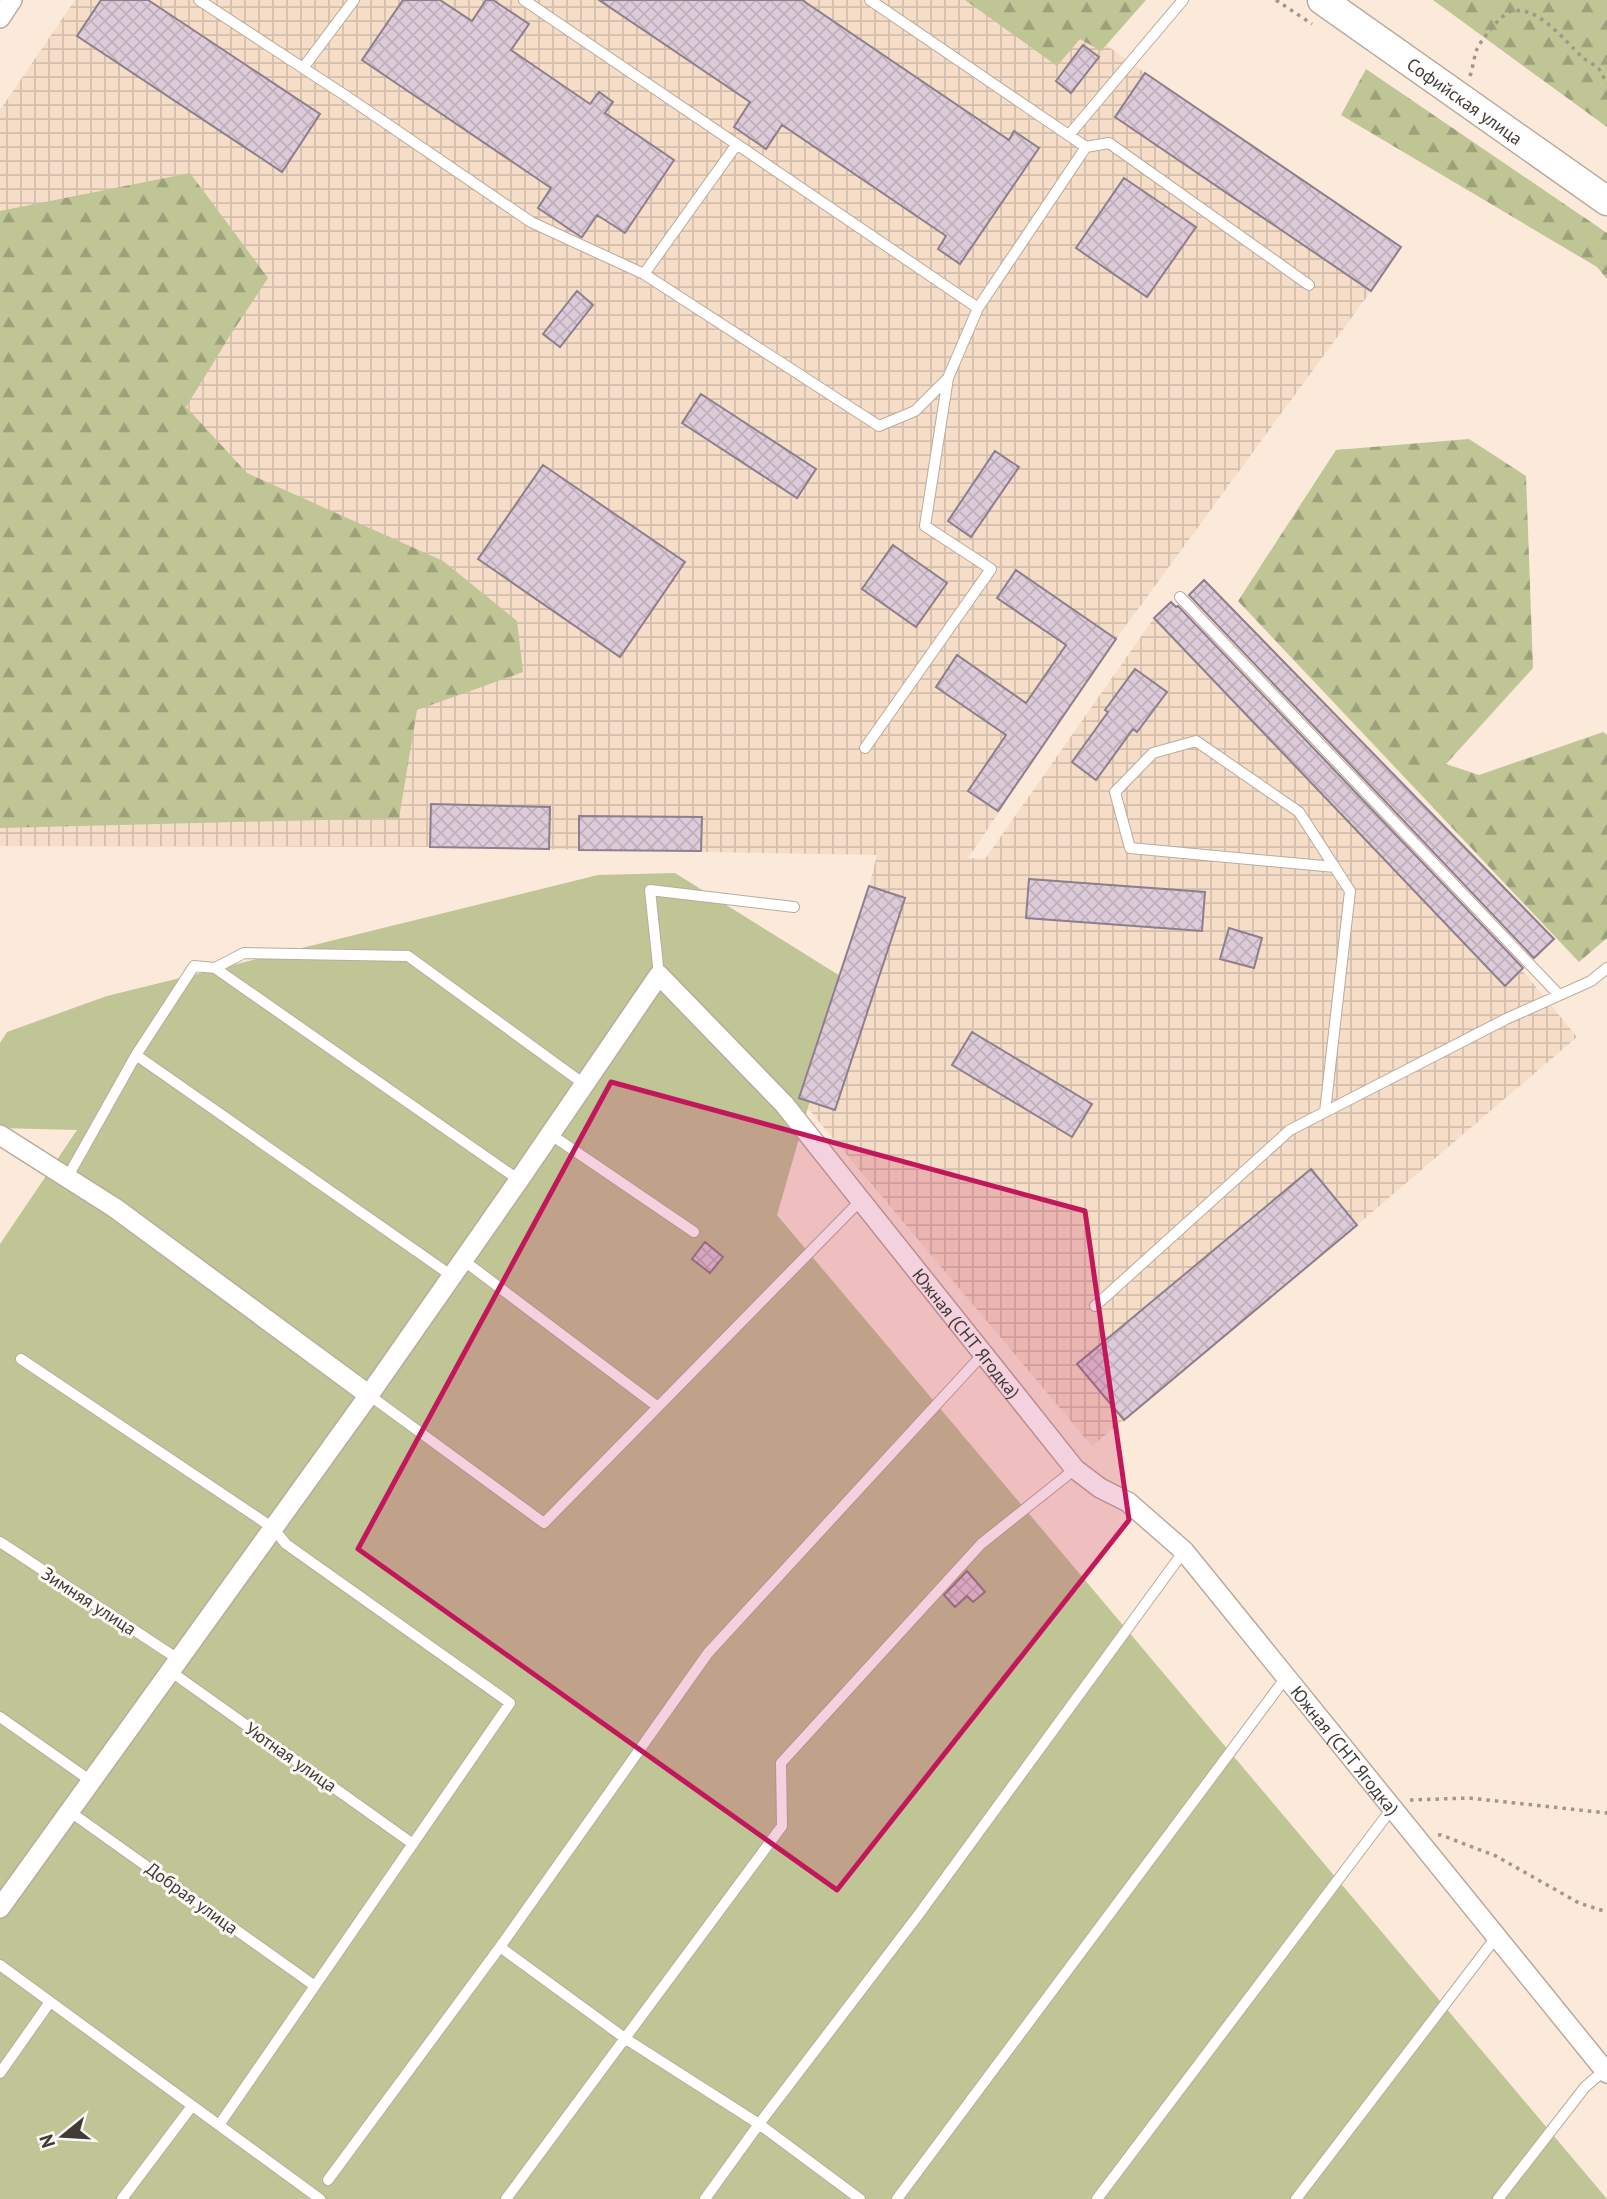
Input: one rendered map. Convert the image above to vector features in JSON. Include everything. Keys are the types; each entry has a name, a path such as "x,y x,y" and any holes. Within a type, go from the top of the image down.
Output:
{"main road":[{"name":"Софийская улица","path":"1322,0 1607,201"}],"street":[{"path":"0,18 12,0"},
{"path":"0,1908 369,1395 659,975"},
{"name":"Южная (СНТ Ягодка)","path":"659,975 784,1104 1074,1469 1100,1488 1128,1502 1184,1550 1606,2070"},
{"path":"0,1135 115,1208 369,1395"}],"lane":[{"path":"199,0 531,222 644,274 879,426 915,411 948,378"},
{"path":"303,68 354,0"},
{"path":"524,0 978,308"},
{"path":"870,0 1086,147 1108,143 1308,285"},
{"path":"1069,135 1183,0"},
{"path":"644,274 737,144"},
{"path":"865,748 991,569 925,526 948,378 978,308 1086,147"},
{"path":"1180,597 1559,995"},
{"path":"1325,1112 1350,891 1335,867 1299,813 1196,741 1153,753 1115,792 1130,848 1335,867"},
{"path":"659,975 650,890 793,907"},
{"path":"215,968 244,953 408,956 584,1084"},
{"path":"68,1178 135,1055 194,966 215,968 519,1180"},
{"path":"1095,1306 1290,1130 1506,1018 1591,981 1607,968"},
{"path":"135,1055 457,1268 658,1407"},
{"path":"550,1134 694,1232"},
{"path":"369,1395 544,1523 861,1200"},
{"path":"328,2180 500,1947 708,1653 983,1354"},
{"path":"21,1359 273,1528 286,1544 510,1703 219,2125"},
{"path":"506,2199 782,1826 781,1763 981,1544 1074,1469"},
{"name":"Зимняя улица","path":"0,1542 174,1665"},
{"path":"705,2199 928,1903 1184,1550"},
{"name":"Уютная улица","path":"174,1665 413,1843"},
{"path":"897,2199 1287,1676"},
{"path":"0,1717 91,1782"},
{"path":"1097,2199 1390,1804"},
{"name":"Добрая улица","path":"69,1811 315,1986"},
{"path":"1296,2199 1497,1936"},
{"path":"500,1947 626,2039 759,2124 860,2199"},
{"path":"0,1965 320,2199"},
{"path":"0,2073 50,2002"},
{"path":"1498,2199 1585,2087 1606,2070"},
{"path":"122,2199 192,2106"}],"path":[{"path":"1468,103 1469,79 1477,49 1503,16 1516,10 1528,12 1553,27 1582,58 1598,68 1607,83"},
{"path":"1390,1804 1469,1798 1607,1813"},
{"path":"1419,1840 1441,1835 1496,1856 1579,1903 1607,1912"}],"highlighted area":[{"path":"611,1082 1085,1211 1129,1520 837,1890 358,1549"}],"shaded area":[{"path":"75,0 1044,0 1145,73 1401,247 1116,639 968,858 985,859 1154,618 1504,986 1522,970 1577,1037 1092,1446 799,1098 877,855 430,847 0,846 0,110"}],"green space":[{"path":"965,0 1146,0 1101,51 1080,39 1057,66"},
{"path":"1433,0 1607,0 1607,127"},
{"path":"1366,69 1607,233 1607,279 1597,267 1341,115"},
{"path":"190,173 268,278 186,407 247,473 443,561 517,621 523,672 417,710 399,818 0,828 0,211"},
{"path":"1469,439 1526,476 1533,668 1446,764 1479,775 1603,732 1607,735 1607,938 1579,962 1238,601 1336,450"},
{"path":"675,873 845,979 777,1215 1607,2199 0,2199 0,1244 77,1130 0,1128 0,1043 7,1032 107,996 598,875"}],"building":[{"path":"101,0 148,0 320,114 282,172 77,36"},
{"path":"403,0 440,0 472,21 486,0 493,0 529,24 511,50 590,104 599,92 613,102 605,113 674,160 625,233 597,215 581,237 538,208 551,188 362,60"},
{"path":"599,0 802,0 1009,140 1014,131 1039,148 960,264 938,249 946,236 782,125 766,149 734,127 750,102"},
{"path":"1083,45 1099,57 1071,93 1056,81"},
{"path":"1145,73 1401,247 1371,291 1115,117"},
{"path":"1124,178 1196,227 1147,297 1076,248"},
{"path":"577,291 593,305 560,347 543,334"},
{"path":"701,394 816,469 797,498 682,423"},
{"path":"995,451 1019,467 971,537 948,521"},
{"path":"543,465 685,562 620,657 478,559"},
{"path":"893,545 947,583 916,627 862,589"},
{"path":"1016,570 1116,639 998,811 968,791 1006,735 936,687 957,655 1026,703 1066,645 997,598"},
{"path":"1204,580 1554,939 1534,958 1189,595"},
{"path":"1171,602 1178,606 1523,968 1505,986 1154,618"},
{"path":"1135,669 1167,692 1137,732 1133,729 1096,780 1072,762"},
{"path":"431,804 550,807 549,849 430,847"},
{"path":"579,816 702,817 701,851 579,850"},
{"path":"1029,879 1205,892 1202,931 1026,918"},
{"path":"869,886 905,898 835,1110 799,1098"},
{"path":"1229,928 1262,938 1254,968 1220,959"},
{"path":"972,1032 1092,1104 1072,1137 952,1065"},
{"path":"1311,1169 1357,1225 1124,1420 1077,1364"},
{"path":"705,1242 723,1257 710,1273 692,1259"},
{"path":"967,1571 985,1592 973,1602 967,1596 955,1607 944,1595"}]}
